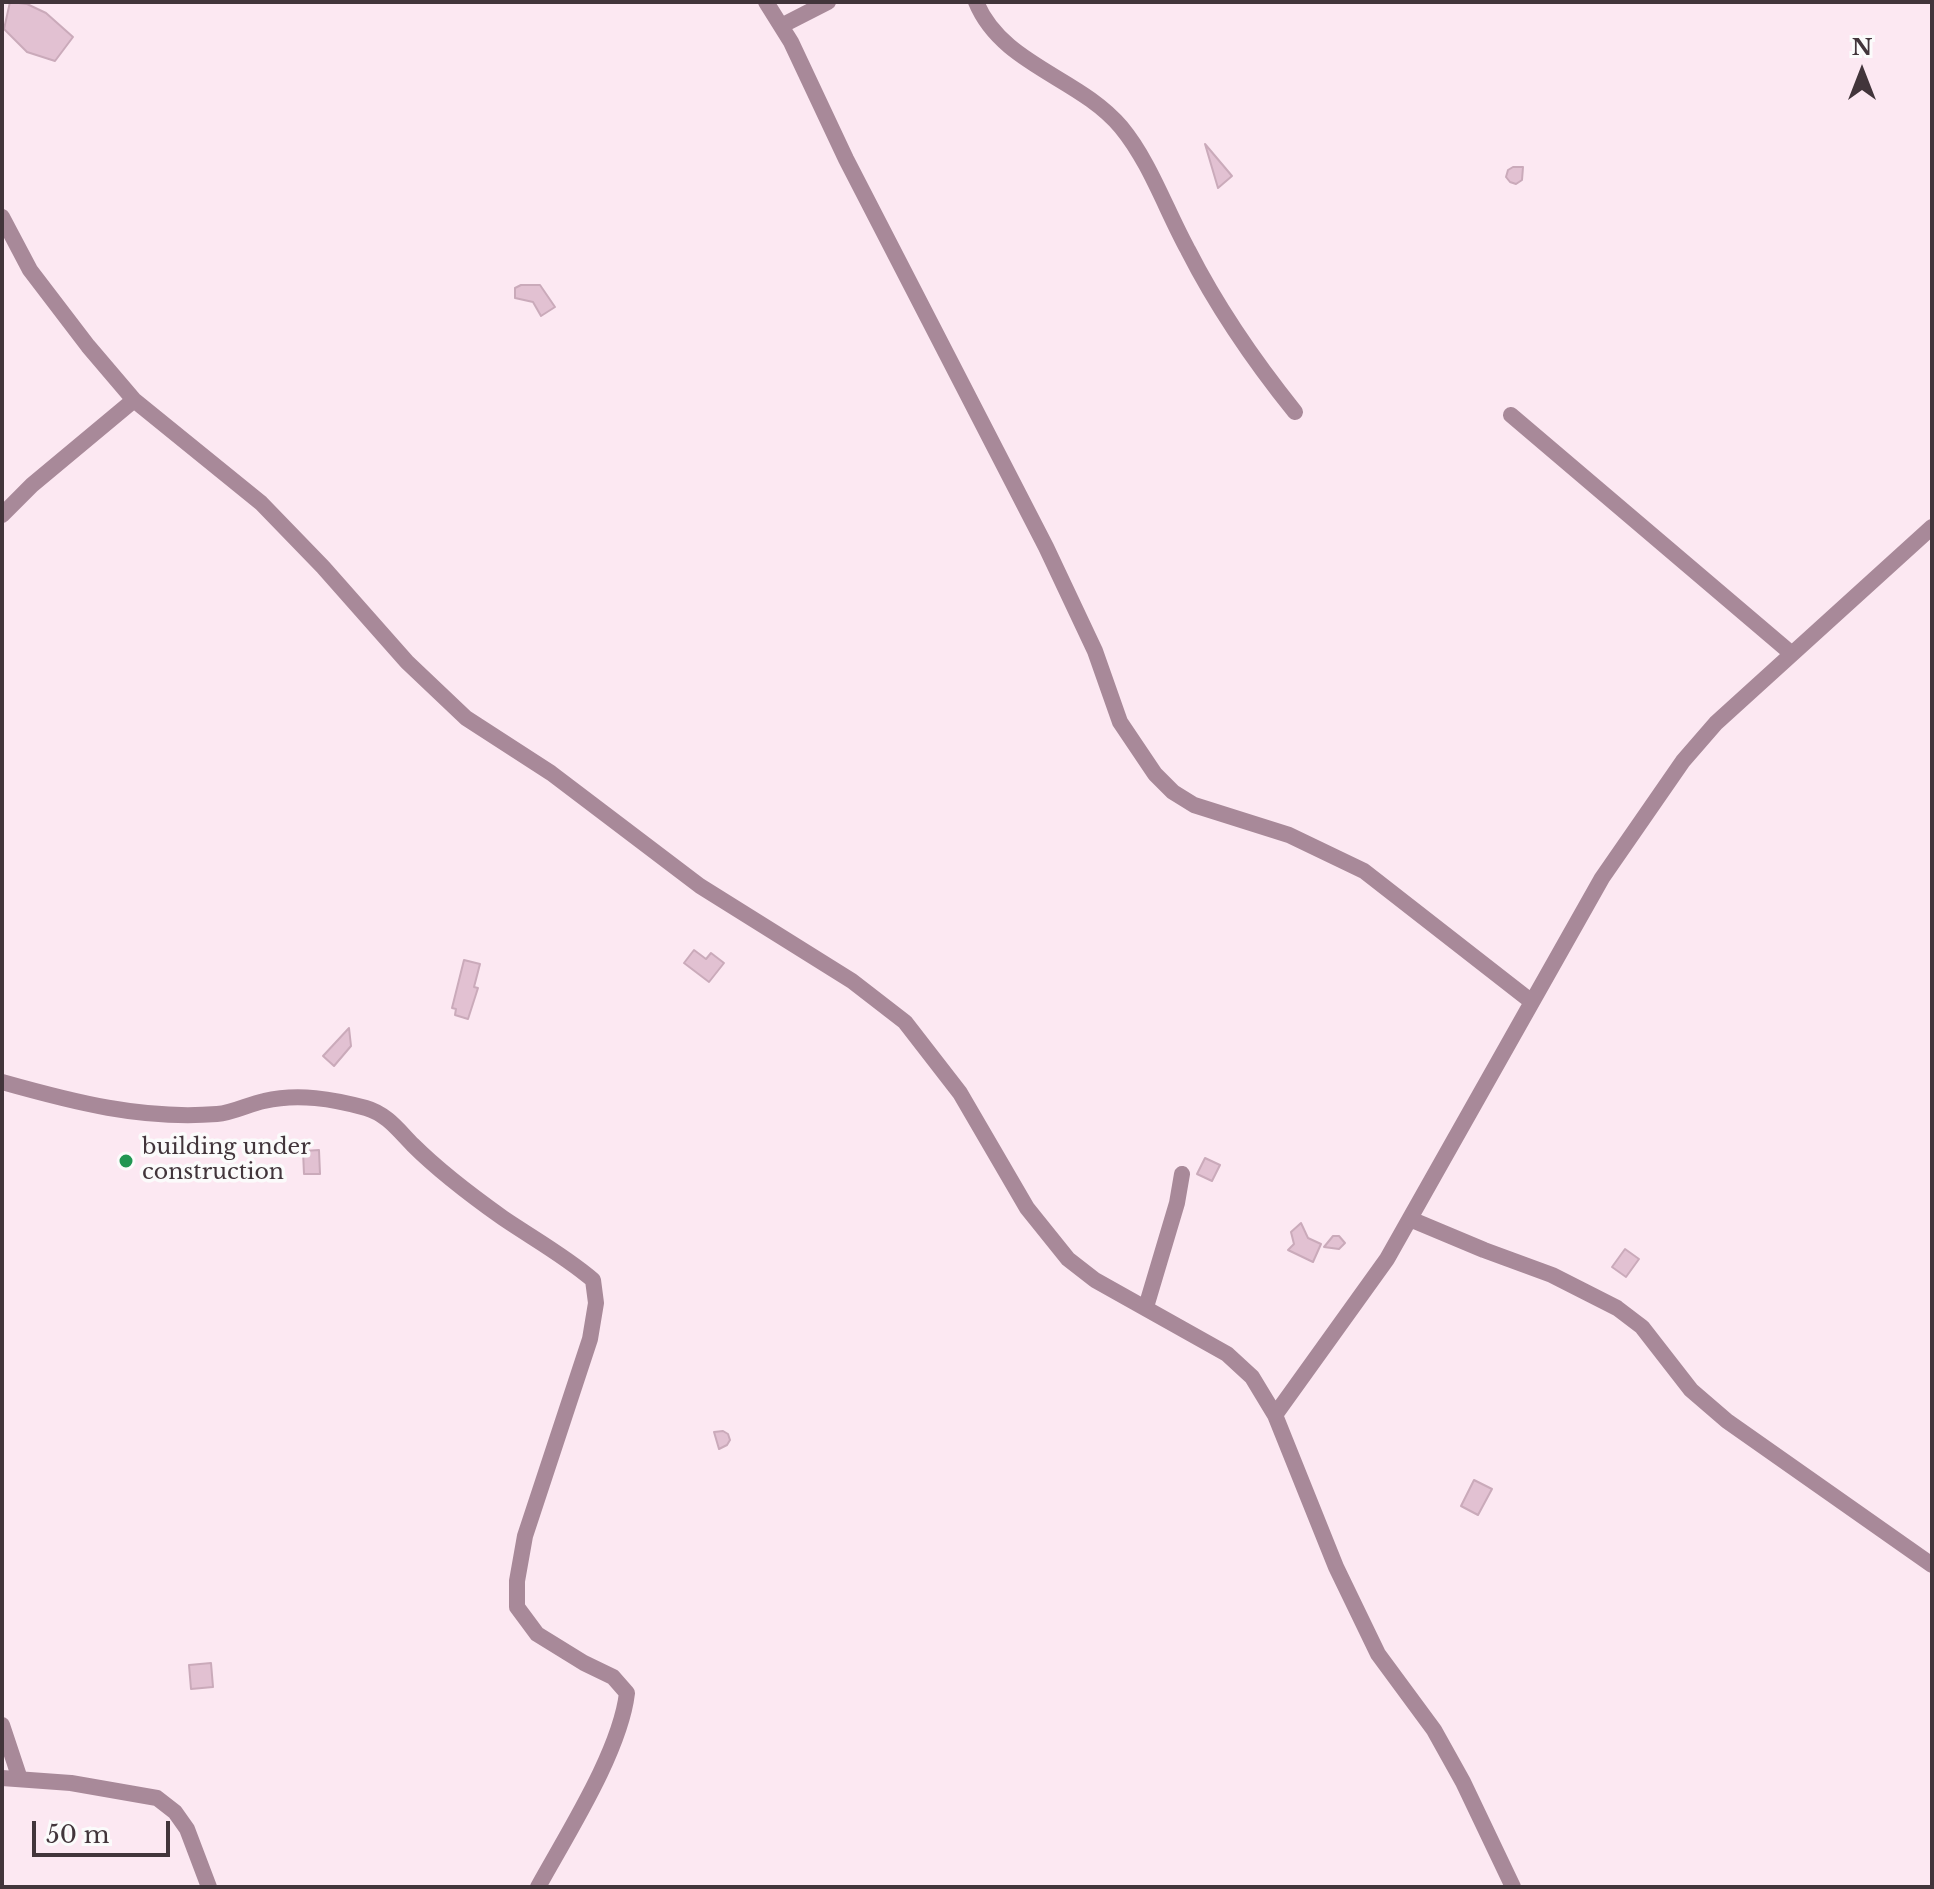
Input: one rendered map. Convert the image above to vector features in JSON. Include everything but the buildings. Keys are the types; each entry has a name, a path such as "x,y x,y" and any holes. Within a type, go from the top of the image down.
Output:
{"street":[{"path":"766,2 791,42 846,159 1046,547 1095,651 1120,722 1155,774 1173,792 1194,805 1289,835 1364,871 1532,1002"},
{"path":"781,26 828,2"},
{"path":"976,2 984,21 1015,52 1093,100 1121,127 1145,165 1216,303 1252,357 1295,412"},
{"path":"2,217 30,270 134,400 261,503 407,662 466,718 551,773 700,886 852,981 905,1022 960,1093 1027,1208 1068,1259 1095,1280 1227,1354 1252,1377 1275,1415 1336,1567 1378,1654 1434,1730 1463,1782 1513,1887"},
{"path":"2,515 32,485 134,400"},
{"path":"1511,415 1792,654"},
{"path":"1275,1415 1387,1259 1602,878 1683,761 1716,723 1932,527"},
{"path":"2,1082 85,1105 149,1115 221,1114 266,1100 310,1097 370,1109 393,1123 451,1178 503,1217 569,1259 593,1280 596,1303 590,1339 525,1536 517,1581 517,1607 537,1634 613,1677 627,1693 625,1712 607,1755 538,1887"},
{"path":"1146,1307 1177,1203 1182,1174"},
{"path":"1410,1219 1552,1275 1617,1308 1642,1327 1691,1390 1727,1421 1932,1565"},
{"path":"2,1725 20,1779"},
{"path":"2,1778 71,1783 157,1798 175,1812 187,1829 209,1887"}],"place":[{"name":"building under construction","path":"126,1161"}]}
